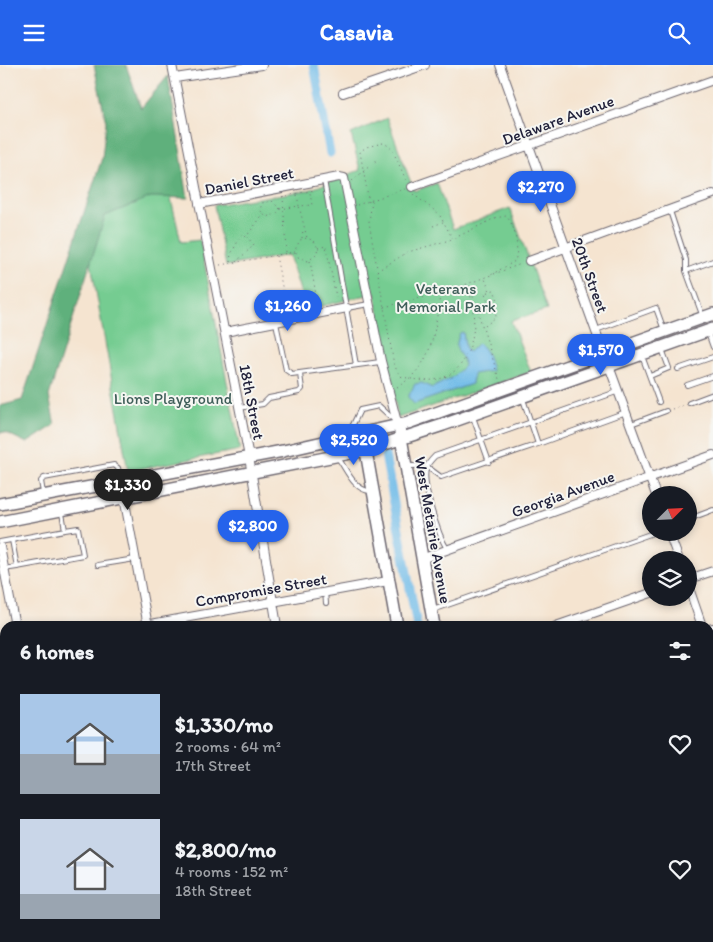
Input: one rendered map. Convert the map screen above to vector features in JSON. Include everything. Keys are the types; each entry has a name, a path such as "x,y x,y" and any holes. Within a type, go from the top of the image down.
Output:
{"main road":[{"path":"0,505 288,450 376,431 604,354 708,316"},
{"path":"0,522 366,450 710,330"},
{"path":"609,365 611,360 624,352 629,345"},
{"path":"573,379 579,370 595,364 604,354"},
{"name":"West Metairie Avenue","path":"398,424 433,621"},
{"path":"376,431 369,439 366,450 396,621"},
{"path":"288,450 292,465"}],"street":[{"name":"18th Street","path":"172,65 249,457 250,474 276,621"},
{"path":"175,79 262,65"},
{"path":"343,93 425,65"},
{"name":"20th Street","path":"500,65 604,354"},
{"name":"Delaware Avenue","path":"412,190 713,79"},
{"name":"West Metairie Avenue","path":"324,180 344,179 371,303 381,361 398,424"},
{"name":"Daniel Street","path":"199,204 324,180"},
{"path":"529,261 713,194"},
{"path":"225,332 346,308"},
{"path":"609,365 653,486"},
{"name":"Georgia Avenue","path":"421,559 713,455"},
{"path":"121,481 144,621"},
{"path":"0,547 14,621"},
{"path":"697,576 713,571"},
{"name":"Compromise Street","path":"171,621 388,581"},
{"path":"570,621 642,596"},
{"path":"695,606 700,621"}],"lane":[{"path":"324,180 356,365"},
{"path":"669,210 686,260 686,271 708,316"},
{"path":"686,271 713,261"},
{"path":"346,308 371,303"},
{"path":"596,330 656,308 665,332"},
{"path":"276,323 286,370 292,375 381,361"},
{"path":"710,330 713,347"},
{"path":"650,376 669,368 662,347"},
{"path":"642,354 659,402"},
{"path":"678,369 713,357"},
{"path":"239,408 263,404 269,398 299,392 302,389 300,374"},
{"path":"686,385 713,376"},
{"path":"448,549 440,537 434,520 425,475 426,466 435,456 618,391"},
{"path":"689,403 713,394"},
{"path":"522,397 538,444"},
{"path":"347,438 360,410 379,406 398,424"},
{"path":"631,424 666,411"},
{"path":"406,466 426,466 441,477 489,462 626,412"},
{"path":"472,414 489,462"},
{"path":"337,457 362,490 373,491"},
{"path":"43,496 41,481 44,478 114,465 118,468 121,481"},
{"path":"62,510 65,530"},
{"path":"698,516 713,510"},
{"path":"0,542 78,528 83,555 4,569"},
{"path":"431,611 642,537"},
{"path":"12,540 17,567"},
{"path":"98,565 135,559"},
{"path":"325,592 326,603"}],"path":[{"path":"349,205 371,202 408,188 391,147 383,143 366,147 360,152 362,171 371,202 369,222 377,271 394,365 400,376 433,382 455,371 463,361 474,332 469,283"},
{"path":"362,171 378,159"},
{"path":"412,190 439,214 453,239"},
{"path":"262,215 266,217 274,215 283,208 312,205 309,193"},
{"path":"297,194 303,229 307,238"},
{"path":"283,197 286,253"},
{"path":"262,215 260,211 262,203 266,200 272,201 280,209"},
{"path":"246,237 262,215"},
{"path":"377,271 408,252 453,239 495,218 506,217 509,219 517,252 515,261 491,275"},
{"path":"433,226 444,222"},
{"path":"302,239 303,229"},
{"path":"230,263 231,255 242,234 254,245 235,262"},
{"path":"307,238 314,241 318,248 316,255 310,260 301,259 295,251 297,243 307,238"},
{"path":"318,248 326,246 336,297"},
{"path":"212,266 295,251"},
{"path":"276,255 289,320"},
{"path":"310,260 320,314"},
{"path":"384,307 446,292 529,261"},
{"path":"485,277 490,291"},
{"path":"469,283 502,389"},
{"path":"494,290 499,303 495,305 490,307 485,293 494,290"},
{"path":"390,392 410,379 433,344 440,296 446,292"},
{"path":"484,327 496,317 495,305"},
{"path":"666,411 689,403"}],"green space":[{"path":"94,65 126,65 141,108 168,76 188,198 151,197 105,216 49,396 55,425 27,443 4,432 0,433 0,406 22,400 102,158 106,122"},
{"name":"Veterans Memorial Park","path":"387,118 414,191 437,183 453,229 510,208 547,310 511,321 531,372 398,418 375,293 306,310 289,255 226,266 214,205 309,190 360,170 351,134"},
{"name":"Lions Playground","path":"119,154 162,159 181,242 200,240 240,450 128,471 87,241"}],"water":[{"path":"463,332 466,350 469,352 478,343 486,352 492,371 473,374 472,384 414,404 408,397 415,384 422,383 432,388 453,377 464,366 457,349 460,333"}],"waterway":[{"path":"314,65 330,153"},
{"path":"385,455 416,621"}]}
